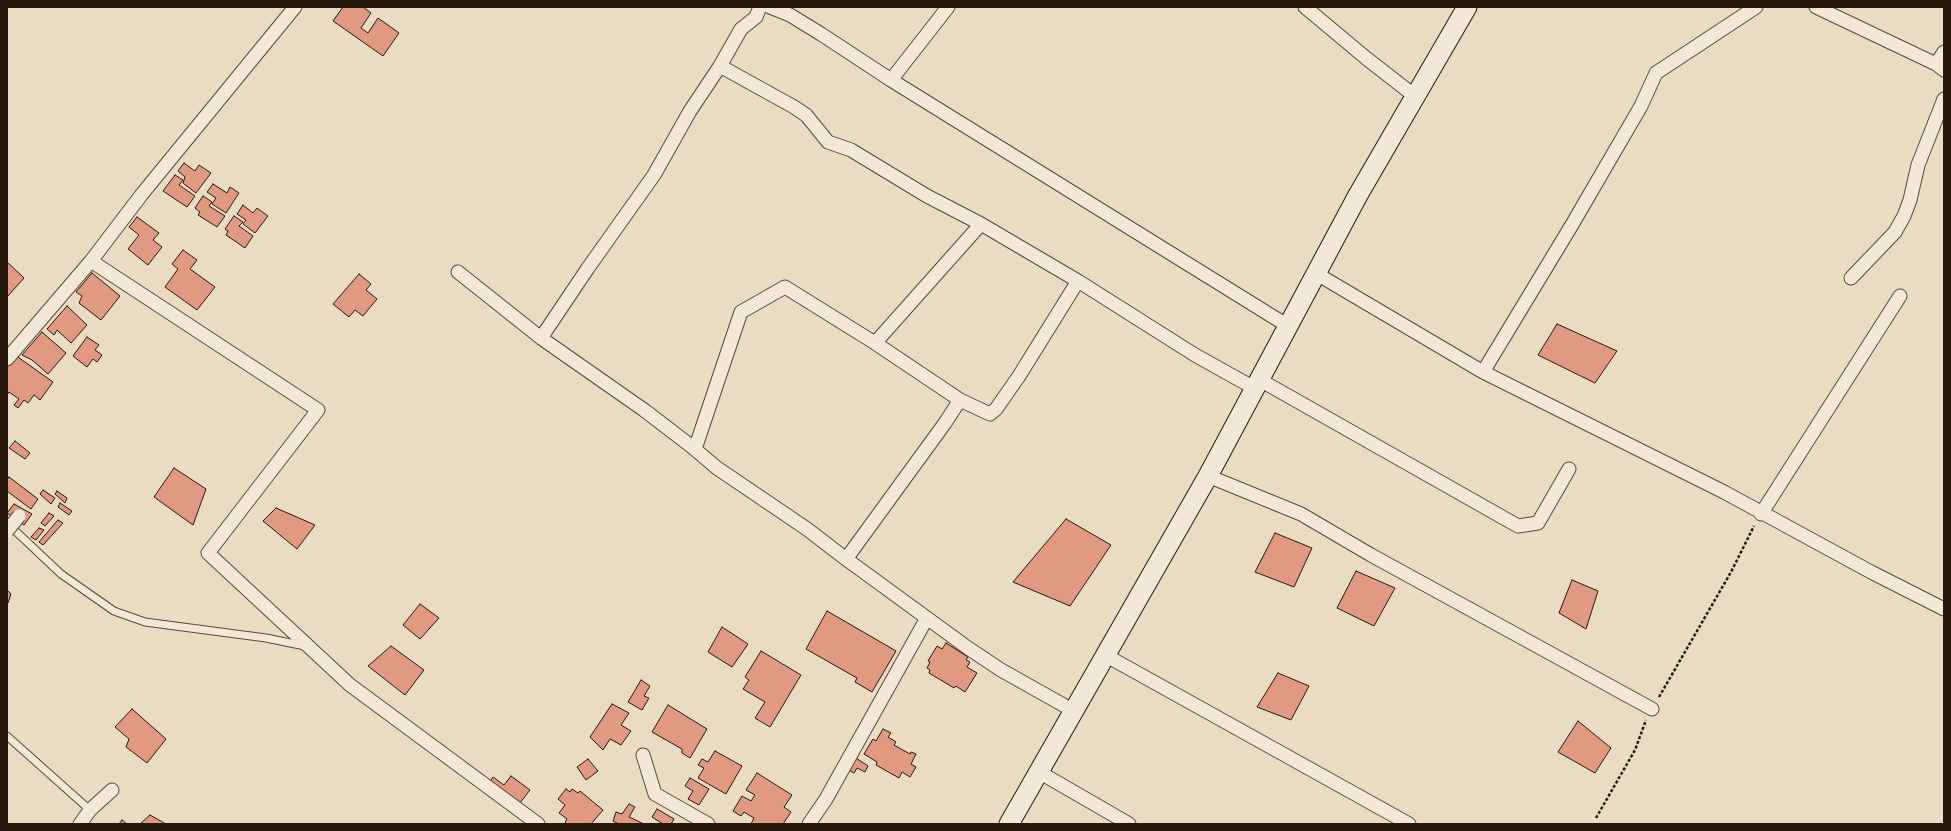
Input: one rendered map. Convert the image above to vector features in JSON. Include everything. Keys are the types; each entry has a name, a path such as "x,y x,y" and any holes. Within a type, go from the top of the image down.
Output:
{"main road":[{"path":"1009,824 1208,476 1358,195 1467,7"}],"street":[{"path":"7,359 91,261 142,194 295,7"},
{"path":"541,338 588,268 654,176 690,111 720,66 741,29 756,17 760,7"},
{"path":"770,7 790,15 821,34 891,80 1288,326"},
{"path":"891,80 948,7"},
{"path":"1305,7 1366,58 1416,96"},
{"path":"1483,372 1641,106 1656,73 1756,7"},
{"path":"1816,7 1940,67 1944,52"},
{"path":"720,66 806,115 828,142 851,150 927,196 981,224 1078,281 1195,355 1258,384 1518,526 1538,523 1569,469"},
{"path":"1851,278 1895,232 1904,216 1910,200 1918,165 1944,99"},
{"path":"875,343 981,224"},
{"path":"91,261 318,410 208,552 350,685 538,824"},
{"path":"458,272 541,338 644,410 717,468 807,529 927,618 1001,670 1074,711"},
{"path":"1317,274 1483,372 1724,492 1761,514 1944,609"},
{"path":"695,449 741,312 785,287 875,343 960,400 990,414 1019,376 1078,281"},
{"path":"1761,514 1900,296"},
{"path":"846,559 945,423 960,400"},
{"path":"1208,476 1301,514 1371,555 1652,709"},
{"path":"7,531 19,516"},
{"path":"809,824 826,798 927,618"},
{"path":"1105,655 1409,824"},
{"path":"643,755 655,794 708,824"},
{"path":"1040,772 1129,824"},
{"path":"80,824 90,810 112,790"}],"lane":[{"path":"7,523 62,574 114,611 145,622 266,638 309,647"},
{"path":"7,736 90,810"}],"path":[{"path":"1596,818 1635,750 1644,724 1652,709 1731,572 1761,514"}],"building":[{"path":"343,7 363,7 371,13 361,28 368,33 378,18 399,33 383,56 333,21"},
{"path":"184,163 195,171 199,165 211,173 196,193 183,183 185,177 178,171"},
{"path":"175,175 183,180 179,185 195,196 187,207 163,191"},
{"path":"213,184 227,193 230,187 239,193 226,213 212,204 216,198 207,192"},
{"path":"203,196 212,202 209,206 225,216 217,227 198,215 200,212 195,208"},
{"path":"243,205 253,213 257,208 268,216 255,233 243,224 246,220 237,214"},
{"path":"234,216 243,222 239,226 253,236 245,248 226,235 228,231 225,229"},
{"path":"137,217 159,233 153,240 162,247 148,265 128,249 139,235 129,227"},
{"path":"183,250 197,260 190,269 215,287 197,310 165,287 178,269 172,264"},
{"path":"7,262 24,278 7,297"},
{"path":"92,273 120,296 101,320 79,303 82,296 76,292"},
{"path":"359,274 371,284 366,290 377,299 363,316 355,310 349,317 333,304"},
{"path":"67,306 87,325 71,343 57,330 54,335 47,329"},
{"path":"1557,324 1617,351 1595,383 1538,355"},
{"path":"42,332 66,353 48,374 32,360 22,355"},
{"path":"87,337 99,345 95,350 102,355 97,362 93,359 87,367 73,356"},
{"path":"15,355 53,382 40,400 34,395 28,403 24,400 18,408 14,405 19,399 9,392 7,395 7,366"},
{"path":"15,441 30,453 25,459 9,448"},
{"path":"174,468 206,489 193,525 154,497"},
{"path":"9,477 38,499 31,509 7,491 7,480"},
{"path":"43,490 55,498 51,504 40,494"},
{"path":"57,491 67,498 65,503 55,494"},
{"path":"60,503 72,511 69,515 58,507"},
{"path":"14,504 32,514 24,525 7,513"},
{"path":"276,508 315,525 297,549 263,521"},
{"path":"49,513 54,516 45,526 41,523"},
{"path":"1066,519 1111,545 1070,606 1013,582"},
{"path":"58,520 63,523 43,545 39,542"},
{"path":"39,528 44,530 36,540 31,537"},
{"path":"1275,533 1312,548 1294,587 1255,572"},
{"path":"1356,571 1395,588 1374,626 1337,608"},
{"path":"1572,580 1598,591 1586,629 1559,613"},
{"path":"7,590 11,594 8,603 7,603"},
{"path":"420,604 439,618 420,639 403,625"},
{"path":"827,611 896,651 872,692 855,682 857,678 806,649"},
{"path":"722,627 748,644 732,667 708,652"},
{"path":"946,643 968,657 966,660 970,662 967,667 977,673 965,692 956,686 954,688 929,673 930,670 927,668 930,662 928,661 937,646 942,649"},
{"path":"391,646 424,670 405,695 368,666"},
{"path":"761,651 801,675 770,727 755,718 765,702 743,689 749,680 745,677"},
{"path":"1278,673 1309,686 1291,720 1257,707"},
{"path":"641,680 650,686 644,696 649,698 642,710 628,702"},
{"path":"612,704 629,713 621,725 631,731 621,745 610,739 603,750 590,737"},
{"path":"668,705 707,729 690,758 682,753 682,749 652,732"},
{"path":"132,709 166,739 147,763 126,747 129,739 115,727"},
{"path":"1578,721 1611,748 1595,773 1558,752"},
{"path":"883,729 891,733 888,737 896,742 894,745 910,754 911,752 916,754 911,764 916,767 910,777 902,772 899,778 876,765 877,762 864,754 873,739 876,741"},
{"path":"715,751 742,766 726,794 698,778 704,768 698,765 702,759 708,762"},
{"path":"856,758 868,766 865,772 857,768 854,773 849,770"},
{"path":"588,759 598,771 586,780 577,767"},
{"path":"757,773 792,795 784,807 791,812 783,824 751,824 754,818 744,812 741,816 733,811 742,796 751,801 755,795 746,790"},
{"path":"511,776 530,790 519,804 490,782 493,777 504,785"},
{"path":"690,778 709,789 699,805 688,799 693,791 685,786"},
{"path":"566,789 570,792 572,789 578,793 580,791 603,810 591,824 567,824 565,822 567,819 559,813 565,805 558,799"},
{"path":"629,804 635,807 629,817 644,824 619,824 613,821 616,812 622,814"},
{"path":"657,809 674,819 671,824 663,824 652,817"},
{"path":"150,815 166,824 140,824"},
{"path":"122,820 127,824 119,824"}]}
